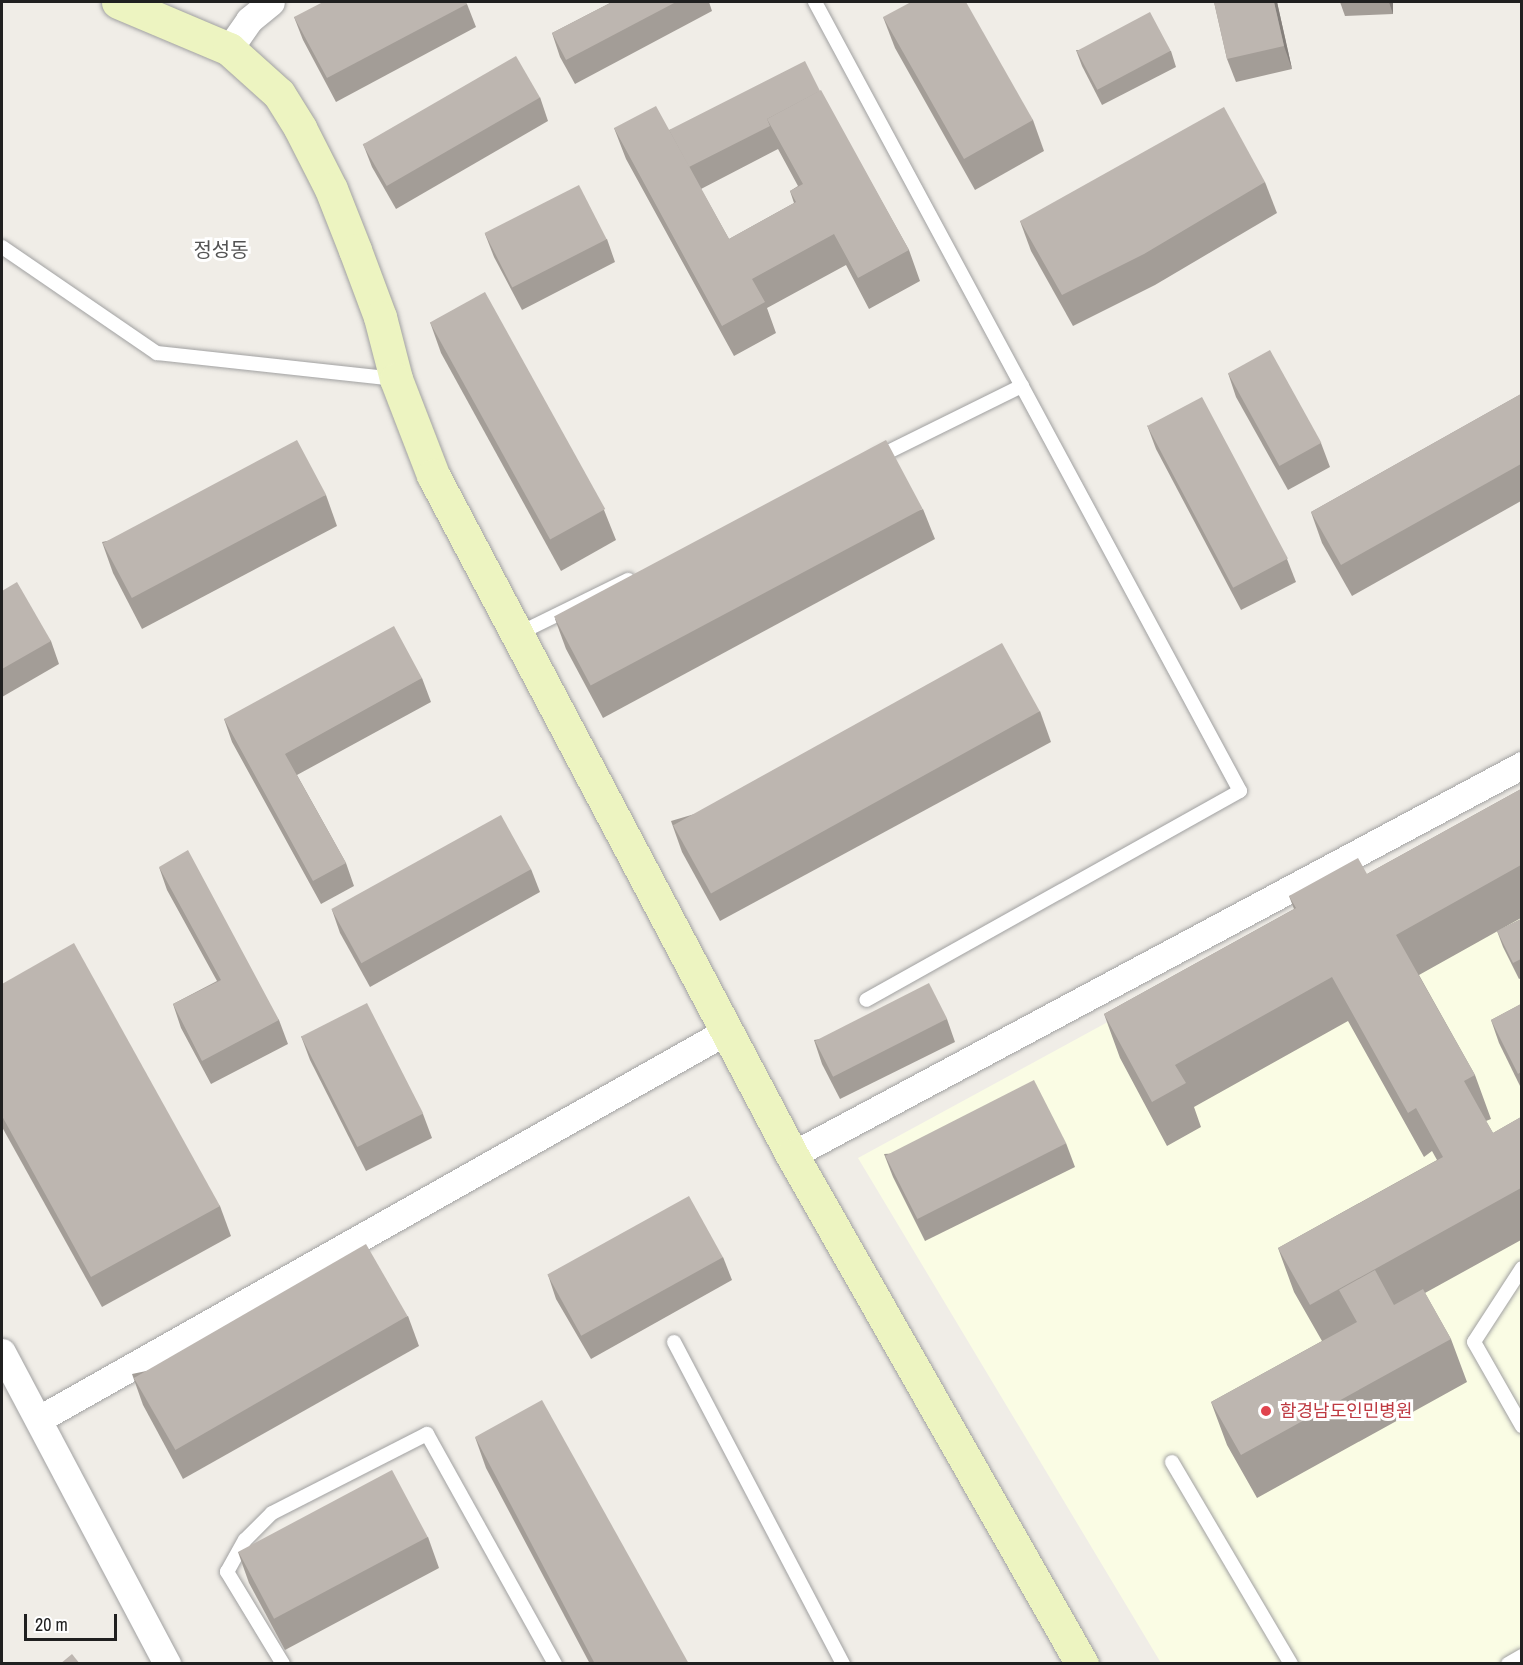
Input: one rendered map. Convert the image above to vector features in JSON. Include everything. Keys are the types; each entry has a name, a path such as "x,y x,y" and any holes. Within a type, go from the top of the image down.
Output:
{"street":[{"path":"118,2 229,49 279,94 331,189 380,317 396,380 433,475 792,1155 1082,1664"},
{"path":"229,49 249,20 271,2"},
{"path":"792,1155 1521,765"},
{"path":"39,1419 726,1032"},
{"path":"2,1352 167,1664"}],"lane":[{"path":"815,2 1240,791 866,1000"},
{"path":"2,247 158,353 396,380"},
{"path":"862,465 1022,386"},
{"path":"516,634 638,575"},
{"path":"1521,1268 1474,1342 1521,1425"},
{"path":"674,1342 843,1664"},
{"path":"283,1664 227,1572 245,1540 272,1513 427,1434 555,1664"},
{"path":"1172,1462 1291,1664"},
{"path":"1508,1664 1521,1656"}],"shaded area":[{"name":"함경남도인민병원","path":"1521,797 1521,1663 1161,1663 858,1158"}],"building":[{"path":"323,2 466,2 467,4 327,78 294,17"},
{"path":"612,2 676,2 566,60 552,33"},
{"path":"911,2 966,2 1033,120 964,159 883,17"},
{"path":"1214,2 1274,2 1284,46 1227,59"},
{"path":"1150,12 1171,51 1097,90 1077,51"},
{"path":"516,56 540,98 387,186 363,145"},
{"path":"805,61 820,91 767,119 770,126 689,167 669,130"},
{"path":"821,90 909,250 858,278 834,234 752,279 765,302 722,326 614,128 656,106 729,239 796,202 790,191 803,184 767,119"},
{"path":"1224,107 1265,182 1144,254 1062,295 1020,221"},
{"path":"579,185 607,239 512,287 485,233"},
{"path":"485,292 605,509 550,539 430,323"},
{"path":"1270,350 1321,443 1279,466 1228,373"},
{"path":"1521,394 1521,464 1341,565 1311,512"},
{"path":"1202,397 1288,559 1233,588 1147,426"},
{"path":"297,440 326,495 132,598 103,543"},
{"path":"886,440 923,509 591,685 554,617"},
{"path":"17,582 51,641 2,669 2,591"},
{"path":"394,626 422,678 285,754 346,863 313,881 224,719"},
{"path":"1002,643 1040,711 711,894 673,825"},
{"path":"1521,789 1521,865 1396,935 1475,1075 1464,1081 1493,1133 1521,1117 1521,1188 1310,1305 1278,1248 1443,1157 1416,1108 1408,1113 1332,977 1175,1065 1186,1083 1152,1102 1104,1014 1296,908 1289,896 1358,858 1367,874"},
{"path":"501,815 531,869 361,963 331,909"},
{"path":"188,850 279,1020 202,1061 173,1004 221,980 159,867"},
{"path":"1521,919 1521,959 1513,963 1497,931"},
{"path":"74,943 220,1206 91,1277 2,1116 2,984"},
{"path":"929,983 947,1019 833,1077 815,1041"},
{"path":"367,1003 423,1113 357,1147 301,1037"},
{"path":"1521,1004 1521,1072 1518,1074 1491,1020"},
{"path":"1034,1080 1066,1143 917,1219 885,1156"},
{"path":"689,1196 723,1257 581,1336 547,1275"},
{"path":"366,1244 408,1316 175,1450 134,1378"},
{"path":"1375,1270 1394,1305 1423,1289 1451,1339 1241,1455 1211,1402 1357,1322 1339,1290"},
{"path":"542,1400 689,1664 595,1664 475,1437"},
{"path":"392,1470 428,1537 274,1619 238,1552"},
{"path":"72,1654 80,1664 60,1664"}],"place":[{"name":"함경남도인민병원","path":"1266,1411"}],"district":[{"name":"정성동","path":"221,249"}]}
